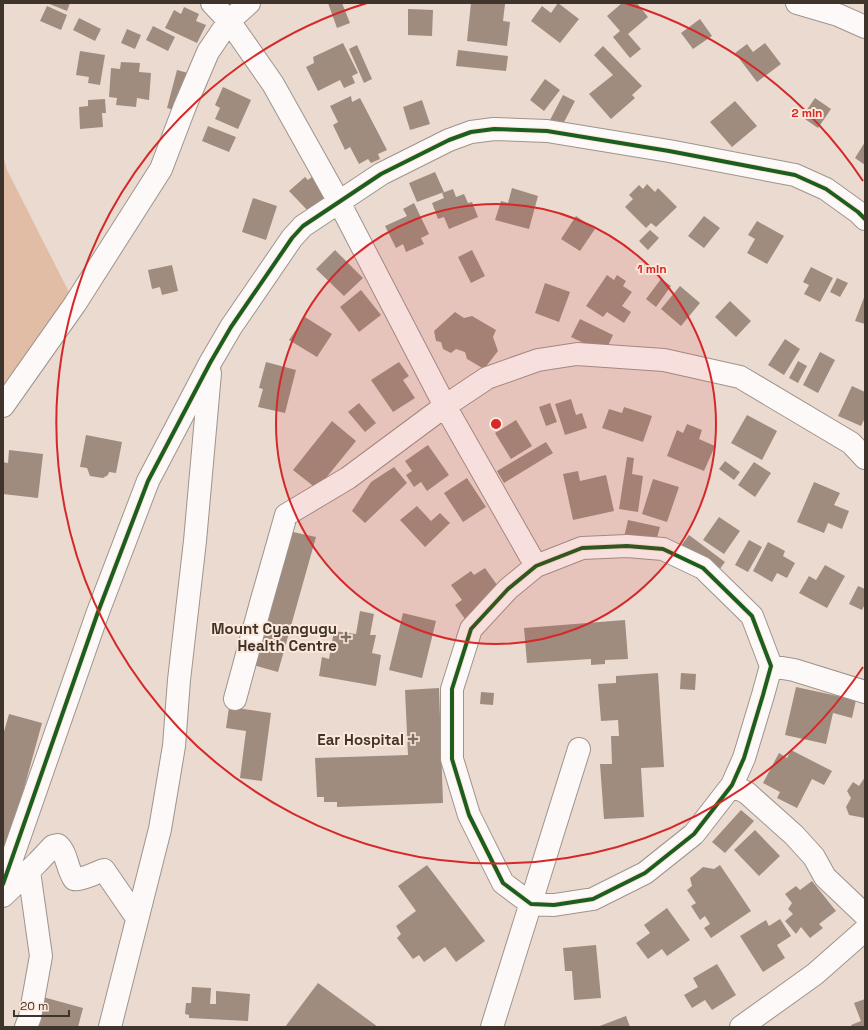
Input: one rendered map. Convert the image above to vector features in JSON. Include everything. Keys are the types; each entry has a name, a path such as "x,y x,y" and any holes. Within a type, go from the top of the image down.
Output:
{"street":[{"path":"212,3 229,21 273,84 339,202 446,406 536,566"},
{"path":"3,406 76,304 161,169 205,59 229,21 249,3"},
{"path":"796,3 838,15 865,27"},
{"path":"3,884 98,612 148,481 210,363 231,327 292,238 303,226 381,174 448,140 471,132 494,130 555,132 669,151 795,175 826,189 858,212 865,220"},
{"path":"235,699 286,515 348,478 446,406 487,378 538,360 577,354 664,360 740,377 851,443 865,458"},
{"path":"110,1027 160,829 174,746 179,680 195,541 210,363"},
{"path":"627,546 663,549 703,568 752,616 771,666 744,758 732,785 694,834 645,873 593,899 554,905 532,904 503,883 469,815 452,759 452,689 471,629 508,589 536,566 582,548 627,546"},
{"path":"771,666 794,670 865,692"},
{"path":"492,1027 532,904 579,749"},
{"path":"732,785 748,793 794,835 814,857 825,877 865,915"},
{"path":"3,896 53,846 58,845 62,850 74,879 80,879 104,870 137,918"},
{"path":"26,1027 30,1017 41,956 29,871"},
{"path":"741,1027 815,974 865,930"}],"shaded area":[{"path":"3,155 7,170 75,304 3,406"}],"building":[{"path":"47,3 70,3 67,11"},
{"path":"328,3 342,3 350,23 337,28"},
{"path":"471,3 505,4 503,21 510,22 507,46 467,41"},
{"path":"558,3 579,19 560,43 531,21 542,6 551,13"},
{"path":"622,3 637,3 648,17 628,34 641,49 630,58 613,37 620,31 607,16"},
{"path":"47,6 67,15 61,30 40,21"},
{"path":"184,7 199,14 196,21 206,25 197,43 165,28 174,10 181,14"},
{"path":"408,9 433,10 432,36 408,35"},
{"path":"79,18 101,29 95,41 73,30"},
{"path":"700,19 712,36 693,49 681,33"},
{"path":"153,26 175,37 168,51 146,40"},
{"path":"127,29 141,35 135,49 121,43"},
{"path":"343,43 358,73 352,76 355,83 344,88 340,80 318,91 306,67 314,63 313,57"},
{"path":"765,43 781,64 757,82 735,53 747,44 753,52"},
{"path":"357,45 372,79 364,83 349,49"},
{"path":"603,46 642,86 632,95 635,98 611,119 589,94 613,75 594,55"},
{"path":"458,50 508,56 506,71 456,66"},
{"path":"80,51 105,55 100,85 88,83 89,77 76,75"},
{"path":"121,62 140,63 139,72 151,73 149,100 137,98 136,107 116,105 117,98 109,97 111,68 120,69"},
{"path":"177,70 188,73 178,111 167,108"},
{"path":"545,79 560,90 544,111 530,100"},
{"path":"223,87 251,100 238,129 215,119 220,108 215,105"},
{"path":"563,95 575,101 562,126 550,120"},
{"path":"351,96 352,102 360,98 387,150 378,154 380,159 371,163 368,159 359,164 350,147 345,150 333,125 338,122 330,106"},
{"path":"815,98 831,109 818,128 802,117"},
{"path":"105,99 106,113 102,113 103,127 80,129 79,107 88,106 88,100"},
{"path":"422,100 430,124 410,130 403,107"},
{"path":"735,101 757,126 732,147 710,122"},
{"path":"208,126 236,137 229,152 202,141"},
{"path":"865,142 865,165 855,158"},
{"path":"435,172 444,192 417,202 409,183"},
{"path":"313,176 329,193 309,212 289,191 305,177 308,180"},
{"path":"647,184 655,192 658,188 677,207 656,227 651,223 646,228 625,207 633,199 629,195 639,185 643,189"},
{"path":"512,188 538,196 529,229 495,220 501,201 508,203"},
{"path":"453,189 456,197 464,194 468,203 472,202 478,217 449,229 444,217 438,219 432,203 444,198 442,193"},
{"path":"253,198 277,206 266,240 242,232"},
{"path":"414,203 429,234 421,238 424,244 406,252 403,244 396,248 385,226 407,216 403,209"},
{"path":"576,216 595,229 580,251 561,239"},
{"path":"704,216 720,228 704,248 688,236"},
{"path":"757,221 784,236 767,264 747,253 755,239 748,235"},
{"path":"650,230 659,238 648,250 639,241"},
{"path":"335,250 363,278 344,296 316,269"},
{"path":"472,250 485,276 471,283 458,257"},
{"path":"172,265 178,291 162,295 160,287 152,289 148,270"},
{"path":"811,267 833,278 820,302 804,294 809,285 803,282"},
{"path":"607,275 614,280 617,275 626,281 623,286 632,292 622,306 631,312 624,323 607,312 603,317 586,306"},
{"path":"837,278 848,283 840,297 830,292"},
{"path":"661,279 671,286 656,307 646,299"},
{"path":"545,283 570,292 559,322 535,313"},
{"path":"680,286 700,303 681,326 661,309"},
{"path":"361,290 381,315 359,332 340,307"},
{"path":"865,295 865,324 855,321"},
{"path":"730,301 751,321 736,337 715,317"},
{"path":"455,312 464,318 472,316 496,330 493,337 498,351 484,369 467,359 465,352 456,349 451,353 443,349 441,342 436,341 434,331"},
{"path":"305,317 332,334 317,357 289,340"},
{"path":"580,319 613,335 606,350 591,343 590,346 571,337"},
{"path":"785,339 800,349 784,375 768,365"},
{"path":"820,352 835,360 818,393 803,385"},
{"path":"798,361 807,366 798,383 789,378"},
{"path":"266,362 296,370 285,413 258,407 263,389 259,388"},
{"path":"399,362 409,376 403,380 415,398 393,412 371,380"},
{"path":"852,386 865,392 865,418 861,426 838,416"},
{"path":"571,399 576,415 582,413 587,428 565,435 555,404"},
{"path":"359,403 376,423 365,432 348,412"},
{"path":"550,403 557,422 546,426 539,407"},
{"path":"624,407 652,416 643,442 602,428 609,409 622,413"},
{"path":"747,415 777,431 762,460 731,443"},
{"path":"516,420 532,446 511,459 495,433"},
{"path":"332,421 356,441 317,489 293,470"},
{"path":"687,424 702,430 699,439 715,446 704,471 667,456 677,430 683,433"},
{"path":"86,435 122,442 116,473 109,472 108,475 103,478 90,476 87,468 80,467"},
{"path":"546,442 553,453 504,483 497,471"},
{"path":"428,445 449,475 427,491 421,482 414,487 406,475 412,471 405,461"},
{"path":"9,450 43,454 38,498 3,494 3,462 8,463"},
{"path":"627,457 634,458 632,474 643,476 638,512 619,509"},
{"path":"725,461 740,472 734,480 719,469"},
{"path":"754,462 771,473 755,497 738,485"},
{"path":"394,467 407,483 365,523 352,511 371,482"},
{"path":"578,471 580,481 606,475 614,511 573,520 563,474"},
{"path":"467,478 486,507 463,522 444,493"},
{"path":"653,479 679,487 667,522 642,514"},
{"path":"814,482 840,493 834,505 849,511 842,529 828,523 824,533 797,522"},
{"path":"417,506 431,521 440,513 450,523 425,547 400,520"},
{"path":"719,517 740,531 724,554 703,540"},
{"path":"628,520 660,527 655,545 624,537"},
{"path":"293,532 316,537 278,672 253,665"},
{"path":"689,535 725,562 716,574 680,547"},
{"path":"749,540 762,547 748,572 735,565"},
{"path":"768,542 785,551 783,556 795,563 787,578 777,573 772,582 753,571"},
{"path":"825,565 845,576 827,608 799,593 809,576 816,580"},
{"path":"485,568 502,592 465,619 455,605 462,600 451,585 471,571 474,575"},
{"path":"858,586 865,589 865,604 862,610 849,604"},
{"path":"360,611 374,614 370,635 376,635 372,653 381,655 376,686 319,676 322,657 329,659 334,631 356,634"},
{"path":"403,613 436,621 422,678 389,670"},
{"path":"625,620 628,659 605,660 605,664 591,665 591,659 527,663 524,628"},
{"path":"658,673 664,767 641,768 644,817 604,819 600,764 612,764 611,736 619,736 618,720 601,721 598,684 616,683 616,676"},
{"path":"681,673 696,674 695,690 680,689"},
{"path":"796,687 856,700 852,718 833,713 826,744 785,735"},
{"path":"439,688 443,803 337,807 337,802 324,802 324,797 317,797 315,758 408,755 405,690"},
{"path":"481,692 494,693 493,705 480,704"},
{"path":"229,707 271,713 262,781 240,778 246,731 226,728"},
{"path":"9,714 42,723 3,865 3,735"},
{"path":"791,750 832,771 824,785 812,779 797,808 777,798 780,792 763,783 779,753 787,758"},
{"path":"865,777 865,818 849,815 846,807 851,798 847,791 853,782 859,786"},
{"path":"741,810 754,821 725,853 712,842"},
{"path":"755,830 780,856 759,876 734,850"},
{"path":"427,865 485,941 456,962 445,947 424,962 419,955 413,959 397,938 401,934 396,926 416,911 398,886"},
{"path":"720,865 751,911 711,938 704,928 710,924 705,916 700,920 691,906 696,903 687,890 692,886 690,878 703,867 714,869"},
{"path":"812,881 836,911 819,924 823,928 810,938 801,927 796,934 785,921 793,914 788,909 792,903 785,894 796,886 800,890"},
{"path":"667,908 690,940 667,956 662,949 648,959 636,943 650,933 644,925"},
{"path":"780,919 791,936 777,945 785,958 763,972 740,936 766,920 769,926"},
{"path":"596,945 601,998 574,1000 572,971 565,971 563,948"},
{"path":"717,964 736,995 712,1010 705,1000 692,1008 684,995 698,987 693,978"},
{"path":"318,983 378,1027 285,1027"},
{"path":"192,987 211,988 210,1004 216,1004 216,991 250,994 248,1021 189,1018 189,1015 185,1014 186,1003 191,1003"},
{"path":"43,997 83,1008 78,1027 35,1027"},
{"path":"865,999 865,1027 852,1027 851,1025 861,1021 854,1003"},
{"path":"626,1016 630,1027 597,1027"}],"cycle path":[{"path":"3,884 98,612 148,481 210,363 231,327 292,238 303,226 381,174 449,140 471,132 494,129 547,131 669,151 795,175 826,189 858,212 865,219"},
{"path":"627,546 663,549 703,568 752,616 771,666 744,758 732,785 694,834 645,873 593,899 554,905 531,904 503,883 469,815 452,759 452,689 471,629 508,589 536,566 582,548 627,546"}],"place":[{"name":"Mount Cyangugu Health Centre","path":"346,637"},
{"name":"Ear Hospital","path":"413,739"}]}
